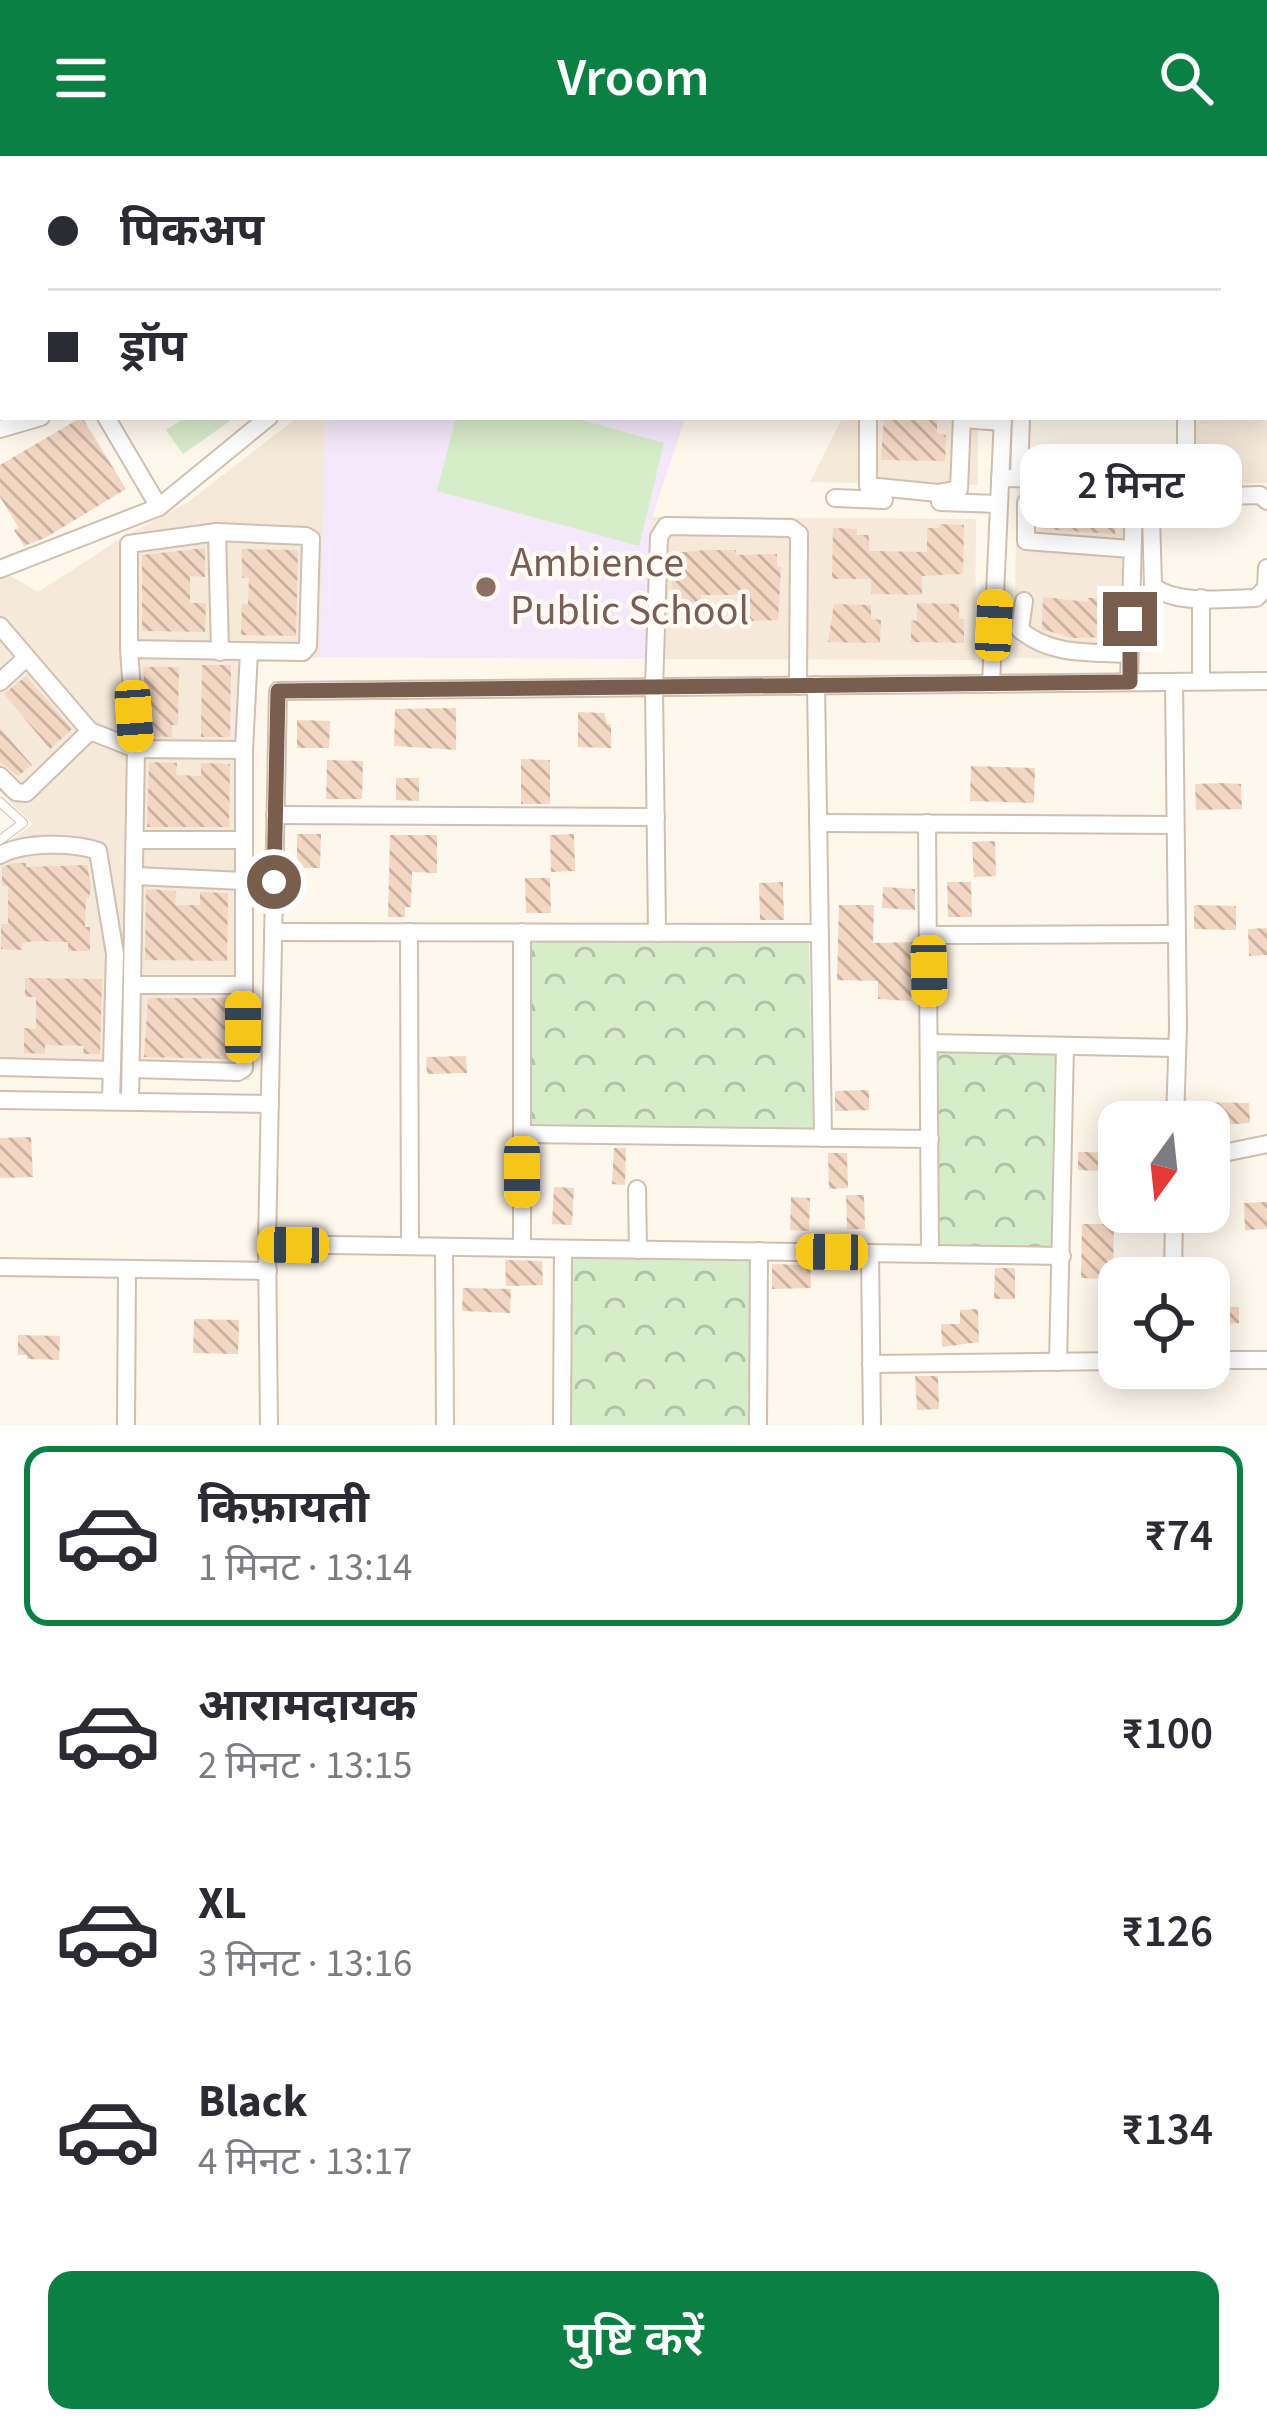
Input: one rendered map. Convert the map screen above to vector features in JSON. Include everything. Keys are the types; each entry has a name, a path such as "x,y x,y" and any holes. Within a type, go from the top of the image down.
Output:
{"street":[{"path":"0,429 31,420"},
{"path":"110,420 159,507"},
{"path":"0,569 159,507 265,420"},
{"path":"868,420 868,486 938,493 958,489 962,420"},
{"path":"992,684 999,504 1009,478 1009,420"},
{"path":"1009,478 1179,480 1186,473 1186,420"},
{"path":"1130,682 1132,495 1032,496 1026,503 1026,541 1131,549"},
{"path":"1267,501 1260,495 1160,498 1151,515 1153,586 1159,592 1256,598 1266,588 1267,568"},
{"path":"835,498 999,504"},
{"path":"657,933 654,687 659,537 666,526 791,527 800,534 818,823 823,1138"},
{"path":"217,532 220,652"},
{"path":"122,1070 134,985 136,748 129,649 129,544 217,532 306,536 313,543 306,650 129,649"},
{"path":"1201,598 1201,681"},
{"path":"1024,601 1020,630 1036,643 1060,651 1129,654"},
{"path":"0,626 90,731 136,748 244,750"},
{"path":"0,1067 242,1071 249,652"},
{"path":"0,682 26,658"},
{"path":"269,1425 267,1244 278,691 1267,681"},
{"path":"1174,682 1174,1101"},
{"path":"0,776 16,792 26,793 90,731"},
{"path":"275,814 656,818"},
{"path":"818,823 1175,825"},
{"path":"927,823 931,1254"},
{"path":"135,840 244,847 274,854"},
{"path":"0,855 10,849 52,846 98,850 115,954 121,1101"},
{"path":"135,877 244,881"},
{"path":"273,932 819,933"},
{"path":"410,932 410,1246"},
{"path":"522,932 522,1248"},
{"path":"928,935 1177,934"},
{"path":"134,985 243,985"},
{"path":"930,1043 1175,1048"},
{"path":"1058,1362 1065,1046"},
{"path":"0,1100 270,1104"},
{"path":"522,1134 930,1139"},
{"path":"1230,1152 1267,1144"},
{"path":"637,1190 638,1250"},
{"path":"267,1244 1062,1256"},
{"path":"444,1247 445,1425"},
{"path":"562,1425 563,1249"},
{"path":"758,1251 758,1425"},
{"path":"870,1253 872,1425"},
{"path":"0,1267 268,1271"},
{"path":"126,1425 127,1269"},
{"path":"1230,1360 1267,1360"},
{"path":"871,1364 1098,1361"}],"lane":[{"path":"0,802 23,824 0,840"}],"shaded area":[{"path":"294,420 326,420 320,657 253,663 250,1080 0,1077 0,849 33,824 0,792 0,570 38,592 188,502"},
{"name":"Ambience Public School","path":"325,420 685,420 652,517 648,659 320,657"},
{"path":"841,420 978,420 978,485 810,482"},
{"path":"1194,420 1267,420 1267,483 1195,482"},
{"path":"1017,484 1142,487 1139,660 1014,658"},
{"path":"652,517 976,519 975,660 648,659"}],"green space":[{"path":"181,420 230,421 183,454 166,430"},
{"name":"Ambience Public School","path":"455,420 582,420 664,443 639,546 437,491"},
{"path":"529,938 809,938 813,1133 528,1129"},
{"path":"937,1049 1055,1051 1051,1251 938,1248"},
{"path":"568,1254 753,1257 752,1425 567,1425"}],"building":[{"path":"84,420 126,489 24,546 0,497 0,465"},
{"path":"884,420 937,420 937,434 946,435 945,461 881,460"},
{"path":"1116,508 1115,534 1041,529 1041,509"},
{"path":"964,525 963,574 922,576 922,595 871,594 871,579 832,579 833,528 869,535 869,551 927,552 927,528"},
{"path":"205,548 205,577 190,576 190,603 206,603 205,632 142,631 142,555"},
{"path":"242,549 298,550 296,636 241,635 249,578 242,578"},
{"path":"672,553 777,554 777,567 781,567 778,620 750,621 749,595 701,595 699,620 672,623"},
{"path":"1043,597 1088,602 1088,598 1110,598 1112,633 1072,638 1042,629"},
{"path":"917,603 959,604 964,643 911,642"},
{"path":"834,604 871,605 871,619 881,620 880,643 828,642"},
{"path":"202,665 231,665 230,737 201,737"},
{"path":"143,667 179,667 178,725 172,725 172,737 148,736"},
{"path":"26,676 72,729 50,749 4,694"},
{"path":"456,708 456,750 394,746 395,709"},
{"path":"578,712 604,713 611,724 611,748 578,747"},
{"path":"297,720 330,721 329,748 297,748"},
{"path":"0,728 32,765 18,776 0,762"},
{"path":"521,759 550,760 550,804 521,804"},
{"path":"327,760 363,761 362,799 326,799"},
{"path":"149,762 177,763 176,775 201,776 201,763 230,764 229,827 147,827"},
{"path":"971,766 1035,768 1034,803 970,801"},
{"path":"396,778 419,778 419,801 396,800"},
{"path":"1195,784 1241,784 1242,809 1196,810"},
{"path":"297,834 321,834 320,868 297,868"},
{"path":"574,834 575,871 551,872 550,835"},
{"path":"390,835 437,835 437,873 412,872 411,907 405,907 405,917 388,917"},
{"path":"995,841 996,876 974,877 972,842"},
{"path":"26,863 26,867 87,865 91,886 85,927 90,927 90,951 68,951 68,942 35,941 22,943 22,950 1,949 1,924 8,924 8,886 2,886 2,867"},
{"path":"525,878 550,878 551,913 526,913"},
{"path":"783,882 784,920 760,920 759,883"},
{"path":"947,882 971,882 972,917 948,917"},
{"path":"883,887 915,889 915,910 882,908"},
{"path":"146,889 176,891 175,905 200,905 200,892 228,893 227,961 145,960"},
{"path":"839,905 874,905 873,943 915,942 911,1001 878,999 878,981 837,980"},
{"path":"1194,905 1236,906 1236,930 1194,929"},
{"path":"1267,928 1267,955 1249,956 1248,929"},
{"path":"25,978 102,979 100,1054 83,1054 84,1046 45,1045 45,1054 24,1053 24,1028 36,1029 36,997 25,997"},
{"path":"148,998 229,998 228,1059 144,1057"},
{"path":"466,1056 467,1073 427,1074 426,1057"},
{"path":"869,1090 869,1110 835,1111 835,1091"},
{"path":"1230,1103 1249,1103 1250,1123 1230,1124"},
{"path":"31,1137 33,1177 0,1178 0,1138"},
{"path":"614,1148 626,1148 625,1185 612,1184"},
{"path":"1078,1152 1098,1152 1098,1171 1078,1170"},
{"path":"828,1153 847,1153 848,1188 829,1189"},
{"path":"554,1187 574,1188 572,1225 552,1224"},
{"path":"846,1195 864,1195 865,1229 847,1229"},
{"path":"791,1197 810,1198 809,1231 790,1230"},
{"path":"1267,1202 1267,1229 1245,1230 1244,1203"},
{"path":"1082,1224 1098,1224 1098,1233 1114,1233 1113,1257 1098,1257 1098,1279 1081,1278"},
{"path":"505,1260 542,1261 543,1285 506,1286"},
{"path":"772,1264 810,1265 811,1288 772,1289"},
{"path":"995,1268 1015,1268 1015,1299 994,1299"},
{"path":"463,1288 511,1289 510,1313 462,1311"},
{"path":"1230,1307 1239,1307 1239,1323 1230,1323"},
{"path":"978,1309 979,1342 942,1347 941,1324 960,1324 960,1310"},
{"path":"194,1319 239,1320 238,1354 193,1353"},
{"path":"18,1335 60,1336 59,1360 18,1355"},
{"path":"915,1376 938,1376 939,1409 917,1410"}],"place":[{"name":"Ambience Public School","path":"486,587"}],"route":[{"path":"274,882 278,691 1130,682 1130,619"}]}
